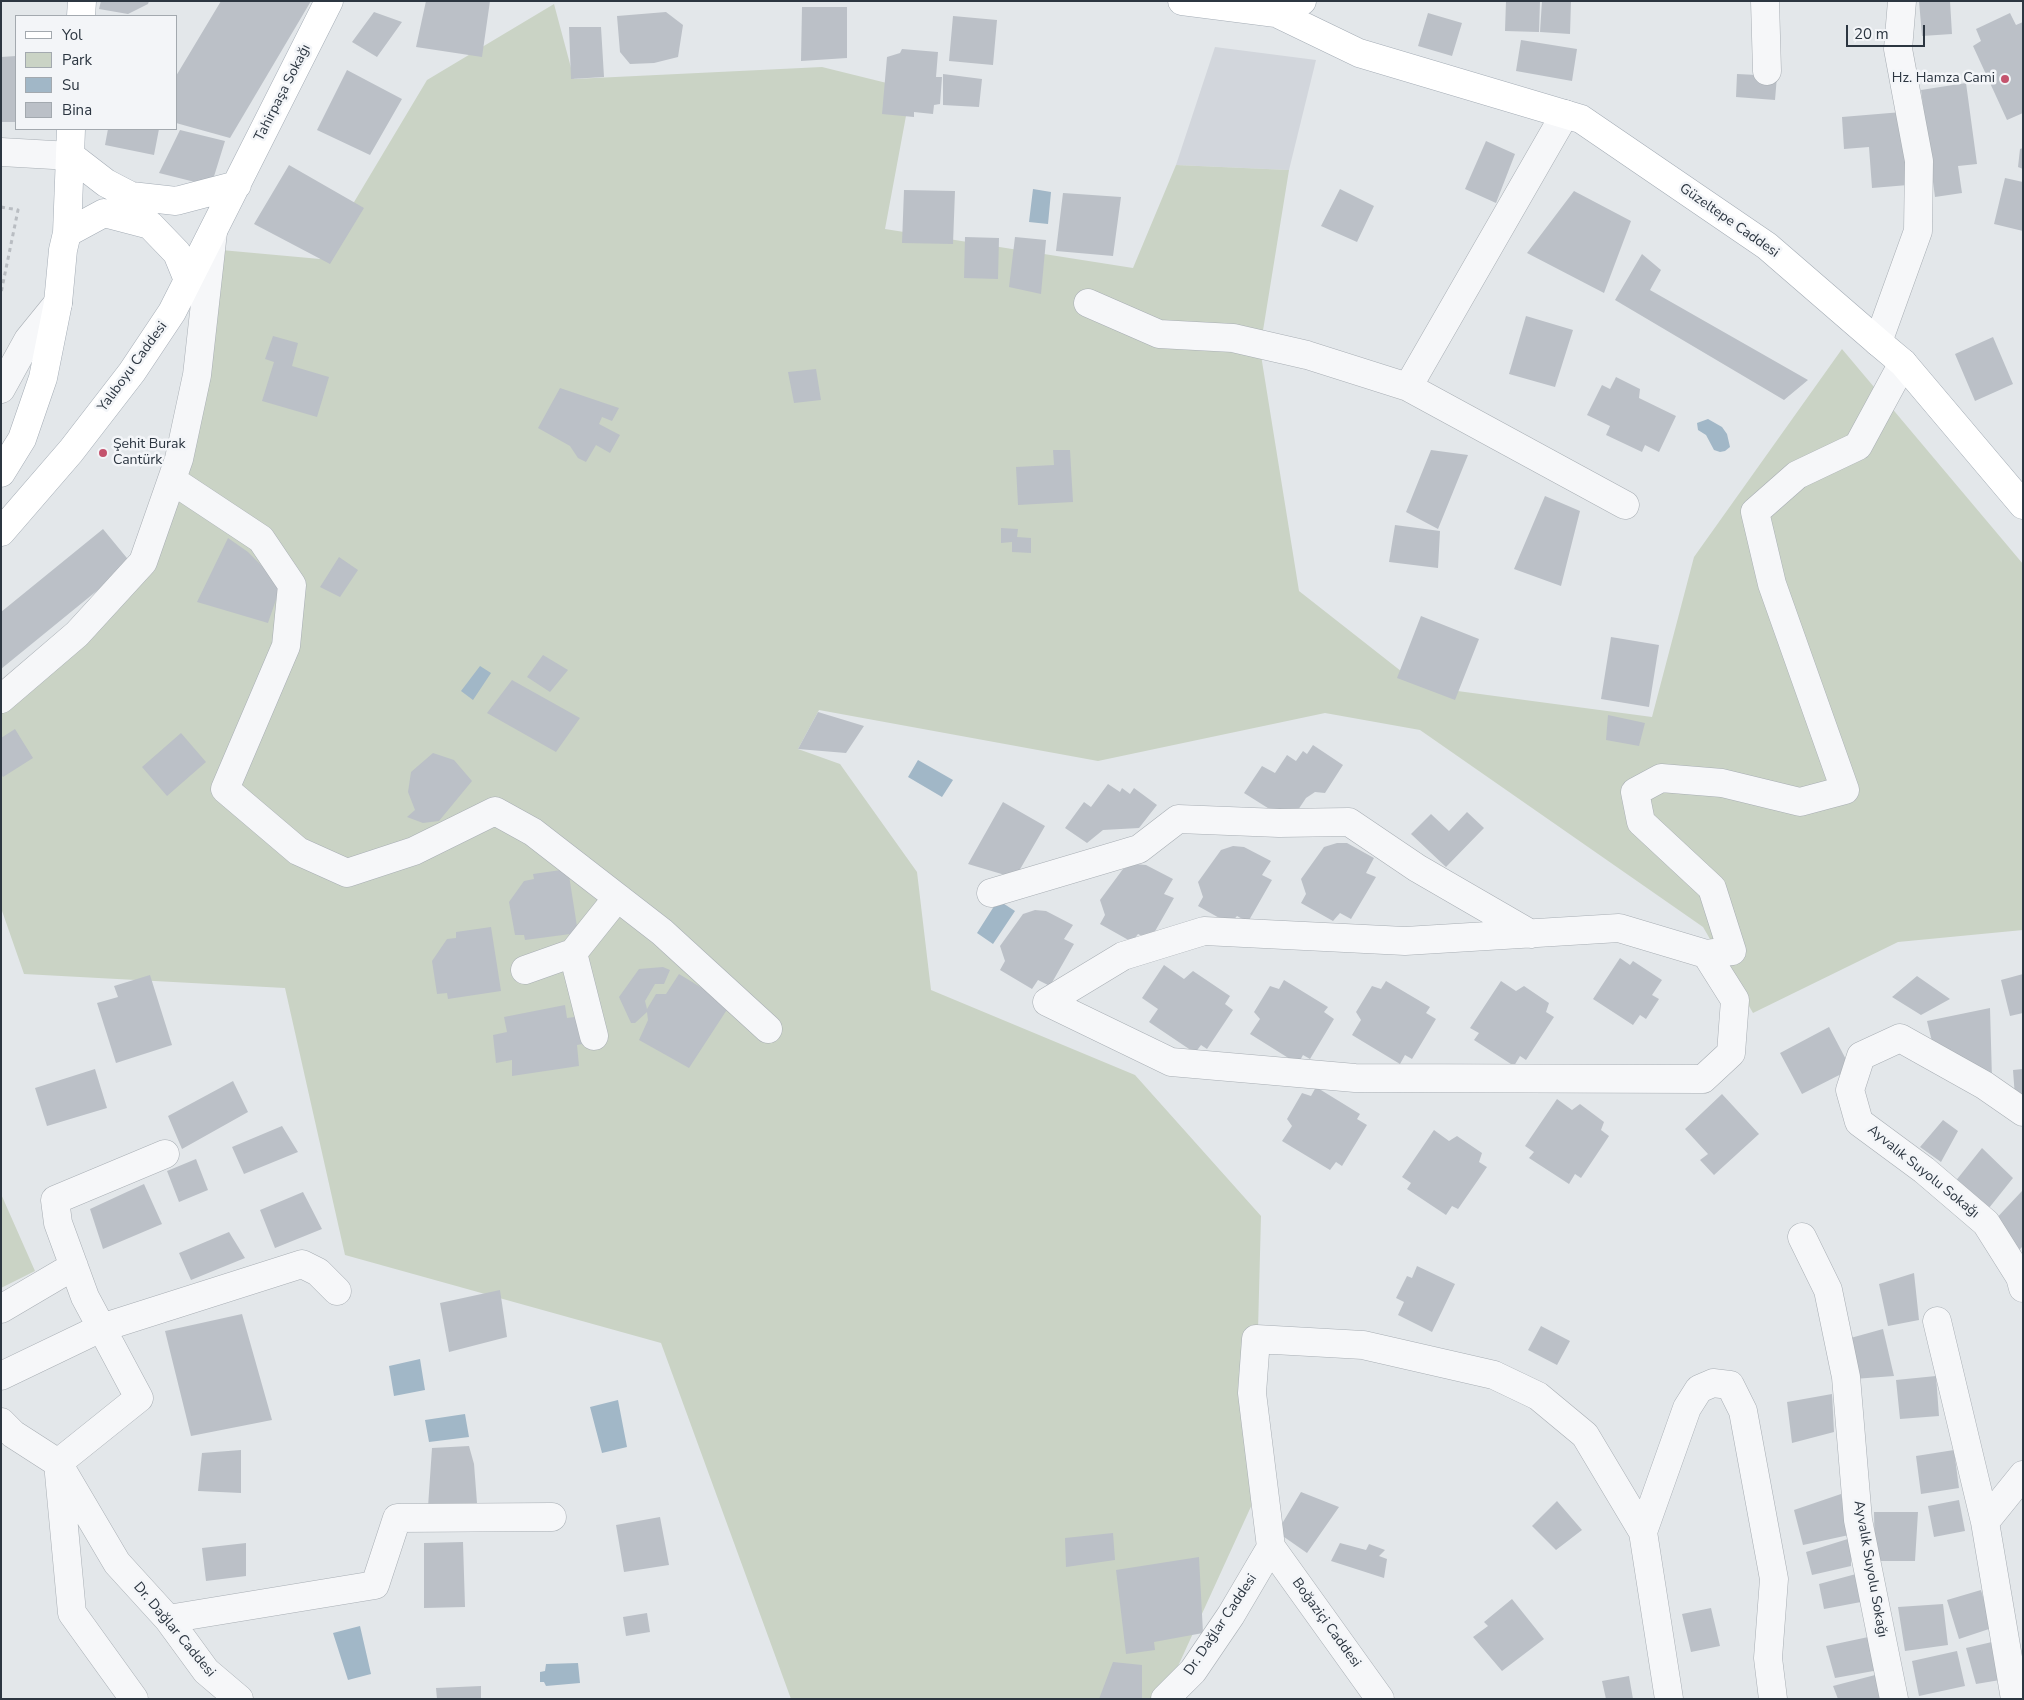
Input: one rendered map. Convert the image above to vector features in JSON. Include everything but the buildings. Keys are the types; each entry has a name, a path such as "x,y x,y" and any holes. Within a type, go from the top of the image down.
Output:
{"main road":[{"path":"81,15 82,1"},
{"name":"Tahirpaşa Sokağı","path":"237,185 329,1"},
{"path":"1182,1 1276,13 1302,1"},
{"name":"Güzeltepe Caddesi","path":"1276,13 1359,53 1581,120 1767,246 1903,363 2023,505"},
{"path":"1,473 22,439 43,378 58,303 63,250 67,234 71,130"},
{"path":"70,156 106,183 130,196 176,201 237,185"},
{"name":"Yalıboyu Caddesi","path":"1,532 60,465 132,372 172,312 237,185"},
{"path":"67,234 104,213 150,225 177,253 188,280"}],"street":[{"path":"1765,1 1767,71"},
{"path":"1878,342 1918,231 1919,161 1898,49 1902,1"},
{"path":"1408,387 1565,114"},
{"path":"1,152 70,156"},
{"path":"1,699 77,634 142,562 179,459 197,375 214,231"},
{"path":"1,389 28,340 58,303"},
{"path":"1088,303 1159,334 1233,338 1307,355 1408,387 1625,505"},
{"path":"1706,954 1735,1000 1730,1053 1703,1079 1355,1078 1171,1062 1047,1002 1123,956 1204,931 1405,941 1619,928 1706,954 1732,951 1712,888 1641,822 1635,792 1661,778 1722,783 1800,802 1845,790 1772,584 1755,512 1797,475 1858,446 1903,363"},
{"path":"172,480 261,539 292,585 286,646 225,789 298,851 347,873 414,851 495,811 533,832 662,932 768,1029"},
{"path":"991,893 1139,849 1178,819 1279,823 1349,822 1417,868 1531,934"},
{"path":"525,970 573,954 617,898"},
{"path":"573,954 594,1036"},
{"name":"Ayvalık Suyolu Sokağı","path":"2023,1112 1984,1085 1900,1038 1861,1056 1850,1090 1860,1122 1924,1170 1986,1223 2020,1277 2023,1288"},
{"path":"134,1699 72,1613 58,1463 139,1398 84,1297 58,1223 55,1200 166,1154"},
{"name":"Ayvalık Suyolu Sokağı","path":"1802,1237 1828,1290 1844,1368 1858,1520 1894,1699"},
{"path":"1,1376 101,1328 302,1264 318,1272 337,1292"},
{"path":"1,1309 74,1266"},
{"path":"1937,1320 1985,1522 2015,1699"},
{"path":"1271,1547 1252,1393 1256,1340 1363,1345 1494,1375 1538,1396 1585,1435 1643,1532 1669,1699"},
{"path":"1643,1532 1686,1408 1698,1389 1713,1384 1730,1385 1743,1411 1774,1579 1768,1658 1773,1699"},
{"name":"Dr. Dağlar Caddesi","path":"1,1422 13,1434 58,1463 116,1563 168,1619 206,1671 239,1699"},
{"path":"1985,1522 2023,1475"},
{"path":"168,1619 375,1585 397,1518 552,1517"},
{"name":"Dr. Dağlar Caddesi","path":"1164,1699 1193,1671 1231,1615 1271,1547"},
{"name":"Boğaziçi Caddesi","path":"1271,1547 1380,1699"}],"path":[{"path":"1,207 18,210 1,293"}],"shaded area":[{"path":"1215,47 1316,60 1289,170 1176,165"}],"green space":[{"path":"554,4 574,79 822,67 911,89 885,229 1133,268 1176,165 1289,170 1260,349 1299,591 1420,686 1652,717 1694,557 1842,349 2023,564 2023,930 1898,942 1753,1013 1703,927 1420,730 1325,713 1098,761 819,710 798,749 840,764 917,872 931,990 1135,1075 1261,1216 1258,1330 1259,1489 1163,1699 791,1699 661,1343 345,1255 285,988 24,974 1,908 1,689 158,554 221,250 320,259 427,80"},
{"path":"1,1194 35,1271 1,1288"}],"water":[{"path":"1033,189 1051,192 1048,224 1029,222"},
{"path":"1708,419 1722,427 1727,434 1730,447 1725,451 1714,450 1706,435 1698,430 1697,423"},
{"path":"480,666 491,673 473,700 461,691"},
{"path":"918,760 953,780 942,797 908,777"},
{"path":"998,900 1015,911 993,944 977,933"},
{"path":"420,1359 425,1390 394,1396 389,1366"},
{"path":"618,1400 627,1447 602,1453 590,1407"},
{"path":"465,1414 469,1437 429,1442 425,1420"},
{"path":"360,1626 371,1674 348,1680 333,1633"},
{"path":"578,1663 580,1683 546,1686 544,1682 540,1682 540,1672 545,1671 546,1664"}],"place":[{"name":"Hz. Hamza Cami","path":"2005,79"},
{"name":"Şehit Burak Cantürk","path":"103,453"}]}
